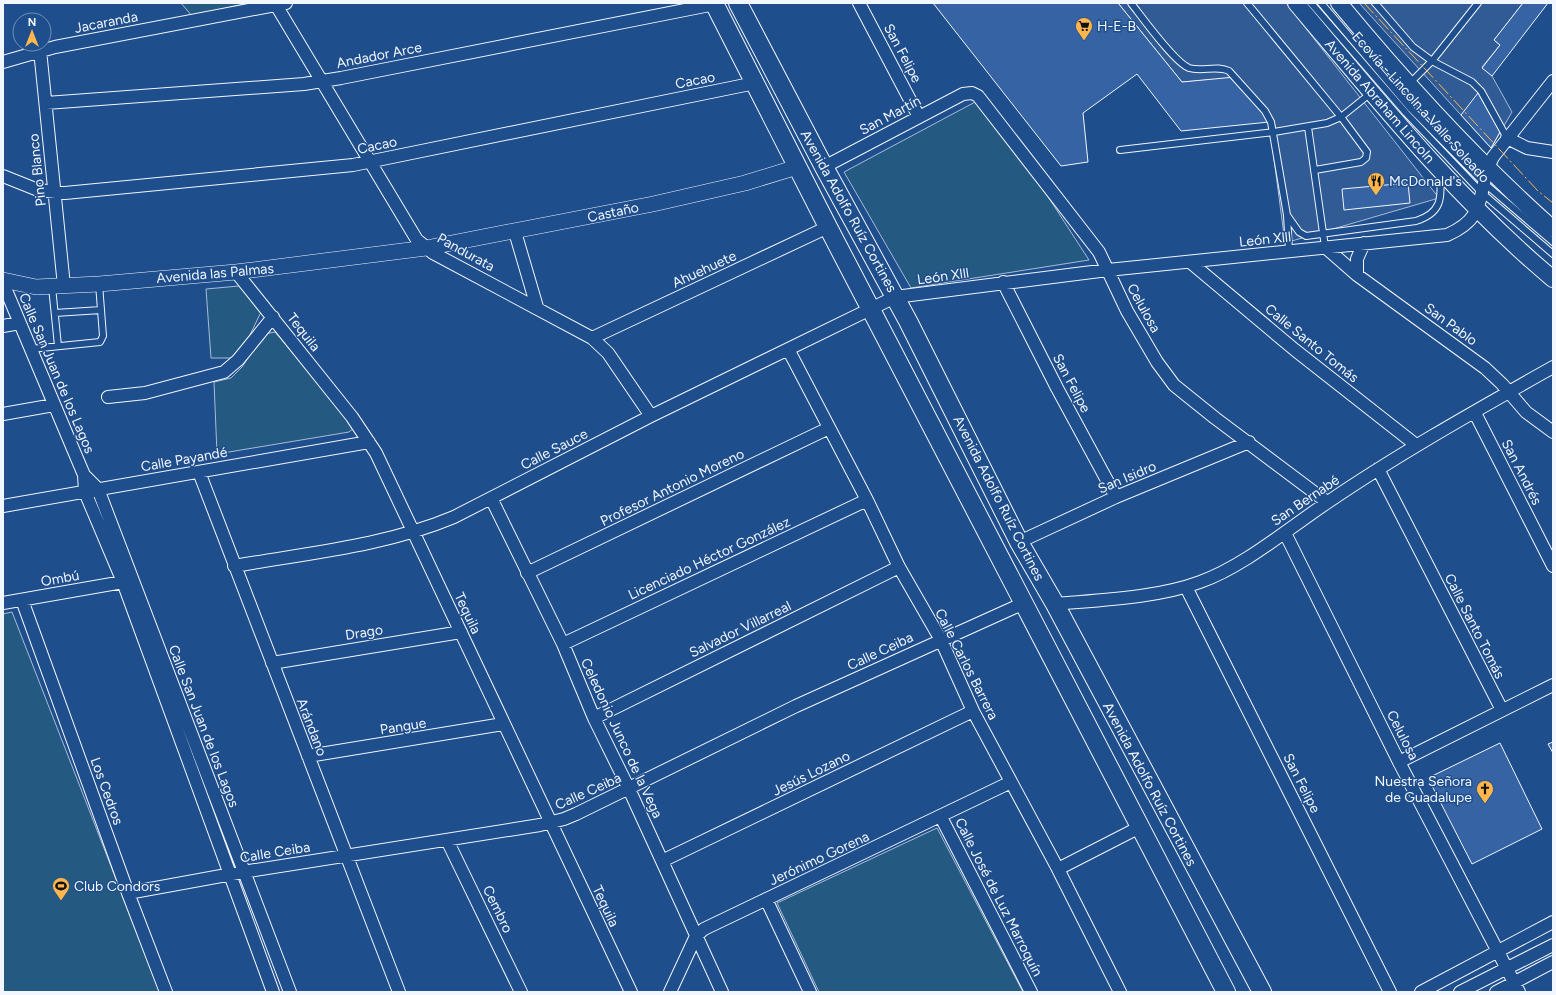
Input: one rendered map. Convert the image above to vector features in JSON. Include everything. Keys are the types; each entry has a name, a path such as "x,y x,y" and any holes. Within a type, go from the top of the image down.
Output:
{"main road":[{"name":"Avenida Adolfo Ruíz Cortines","path":"738,3 824,167 895,297 1019,542 1054,604 1262,992"},
{"name":"Avenida Abraham Lincoln","path":"1296,3 1370,93 1440,170 1553,279"},
{"path":"1338,3 1409,84 1485,181 1553,229"},
{"name":"Avenida Adolfo Ruíz Cortines","path":"714,4 828,227 1226,992"}],"street":[{"name":"San Felipe","path":"859,3 919,117"},
{"name":"Pandurata","path":"281,4 321,81 372,162 412,232 426,248 592,338 608,353 651,416"},
{"name":"Jacaranda","path":"52,48 281,4"},
{"name":"Andador Arce","path":"46,103 321,81 714,4"},
{"name":"Jacaranda","path":"3,62 34,52"},
{"name":"Pino Blanco","path":"40,52 55,193 58,287"},
{"name":"León Xlll","path":"870,307 895,297 915,296 1003,282 1447,235 1467,224 1478,208 1485,181 1498,149 1553,81"},
{"name":"Cacao","path":"3,176 38,190 55,193 353,165 754,83"},
{"name":"San Martín","path":"824,167 962,94 972,93"},
{"name":"Celulosa","path":"972,93 981,98 1092,241 1108,270 1127,311 1165,375 1186,396 1327,502"},
{"path":"1507,138 1527,148 1553,152"},
{"name":"Castaño","path":"426,248 515,232 739,184 797,167"},
{"name":"Ahuehuete","path":"592,338 828,227"},
{"path":"515,232 537,307"},
{"path":"1357,275 1357,259 1364,243"},
{"name":"San Pablo","path":"1325,247 1357,275 1485,368 1526,412 1553,432"},
{"name":"Avenida las Palmas","path":"3,280 24,285 58,287 99,284 236,272 426,248"},
{"name":"Calle Santo Tomás","path":"1190,262 1295,350 1416,444"},
{"name":"Tequila","path":"236,272 273,317 369,442 461,632 630,992"},
{"name":"San Felipe","path":"1003,282 1057,388 1116,497"},
{"name":"Calle San Juan de los Lagos","path":"3,283 84,476 85,492 123,582 274,992"},
{"name":"Calle Sauce","path":"234,566 359,544 412,532 454,517 651,416 870,307"},
{"path":"108,397 145,393 182,382 216,375 233,366 273,317"},
{"path":"3,326 20,323"},
{"name":"Calle Carlos Barrera","path":"788,348 867,500 899,567 941,640 973,711 1058,869 1120,992"},
{"name":"San Bernabé","path":"1054,604 1108,599 1186,587 1216,576 1284,533 1327,502 1416,444 1553,367"},
{"path":"3,414 54,405"},
{"name":"San Andrés","path":"1475,412 1553,566"},
{"name":"Profesor Antonio Moreno","path":"527,573 829,428"},
{"name":"Calle Payandé","path":"3,506 369,442"},
{"name":"San Isidro","path":"1019,542 1116,497 1249,442"},
{"name":"Calle Santo Tomás","path":"1378,469 1502,710"},
{"name":"Arándano","path":"199,472 345,856 399,992"},
{"name":"Calle San Juan de los Lagos","path":"84,476 98,489 290,992"},
{"name":"Celedonio Junco de la Vega","path":"491,498 563,644 594,718 629,790 722,992"},
{"name":"Licenciado Héctor González","path":"563,644 867,500"},
{"name":"Celulosa","path":"1284,533 1399,762 1517,987"},
{"name":"Salvador Villarreal","path":"594,718 899,567"},
{"name":"Ombú","path":"3,603 123,582"},
{"name":"San Felipe","path":"1186,587 1390,992"},
{"name":"Los Cedros","path":"22,600 128,893 166,992"},
{"name":"Calle Ceiba","path":"128,893 243,872 551,823 570,817 629,790 796,706 1024,603"},
{"name":"Drago","path":"272,662 461,632"},
{"path":"1399,762 1553,685"},
{"name":"Jesús Lozano","path":"662,861 973,711"},
{"name":"Pangue","path":"308,756 503,724"},
{"name":"Jerónimo Gorena","path":"670,992 696,936 712,924 941,817 1011,782"},
{"name":"Calle José de Luz Marroquín","path":"941,817 1031,992"},
{"path":"1058,869 1140,827"},
{"name":"Cembro","path":"447,840 521,992"},
{"path":"766,899 810,992"},
{"path":"1421,992 1553,922"},
{"path":"1460,992 1553,945"},
{"path":"1496,992 1517,987 1553,962"}],"lane":[{"path":"1131,3 1183,64 1197,69 1222,68 1229,71 1265,111 1274,132 1287,214 1289,251"},
{"path":"1247,3 1341,117 1366,150 1368,155 1361,162 1315,170"},
{"name":"Ecovía - Lincoln a Valle Soleado","path":"1311,3 1406,113 1485,181 1553,254"},
{"path":"1321,3 1411,109 1485,181 1553,242"},
{"path":"1375,3 1402,36 1432,60 1462,75 1481,91 1507,138"},
{"path":"1409,84 1432,60 1478,3"},
{"path":"1120,150 1274,132 1327,123 1341,117 1370,93"},
{"path":"1308,127 1325,234 1325,247"},
{"path":"1287,214 1303,235 1325,234 1423,219 1436,209 1440,202 1440,170"},
{"path":"31,348 100,342 103,336 99,284"},
{"path":"58,287 54,313 58,346"},
{"path":"54,313 101,310"}],"shaded area":[{"path":"181,3 248,3 192,16"},
{"path":"1118,3 1286,3 1439,198 1285,243 1269,121 1235,78 1182,82"},
{"path":"1359,3 1523,3 1494,40 1500,45 1482,67 1492,76 1512,112 1491,148"},
{"path":"977,101 1023,158 1089,260 911,288 844,172"},
{"path":"239,286 261,312 249,337 233,358 211,358 206,289"},
{"path":"275,332 355,427 349,432 217,454 214,382 231,378 242,367 264,334"},
{"path":"12,612 160,992 3,992 3,614"},
{"path":"937,828 1023,992 819,992 777,903"}],"building":[{"path":"933,3 1118,3 1182,82 1235,77 1269,122 1181,131 1137,74 1083,113 1088,162 1061,166"},
{"path":"1523,3 1548,3 1492,76 1482,68 1500,45 1494,40"},
{"path":"1478,93 1500,132 1491,148 1461,115"},
{"name":"McDonald's","path":"1408,183 1410,203 1344,210 1342,189"},
{"path":"1553,742 1553,753 1548,744"},
{"name":"Nuestra Señora de Guadalupe","path":"1500,743 1542,829 1472,864 1428,778"}],"power":[{"path":"1364,3 1538,191 1553,203"}],"place":[{"name":"H-E-B","path":"1084,41"},
{"name":"McDonald's","path":"1376,196"},
{"name":"Nuestra Señora de Guadalupe","path":"1485,804"},
{"name":"Club Condors","path":"61,901"}]}
